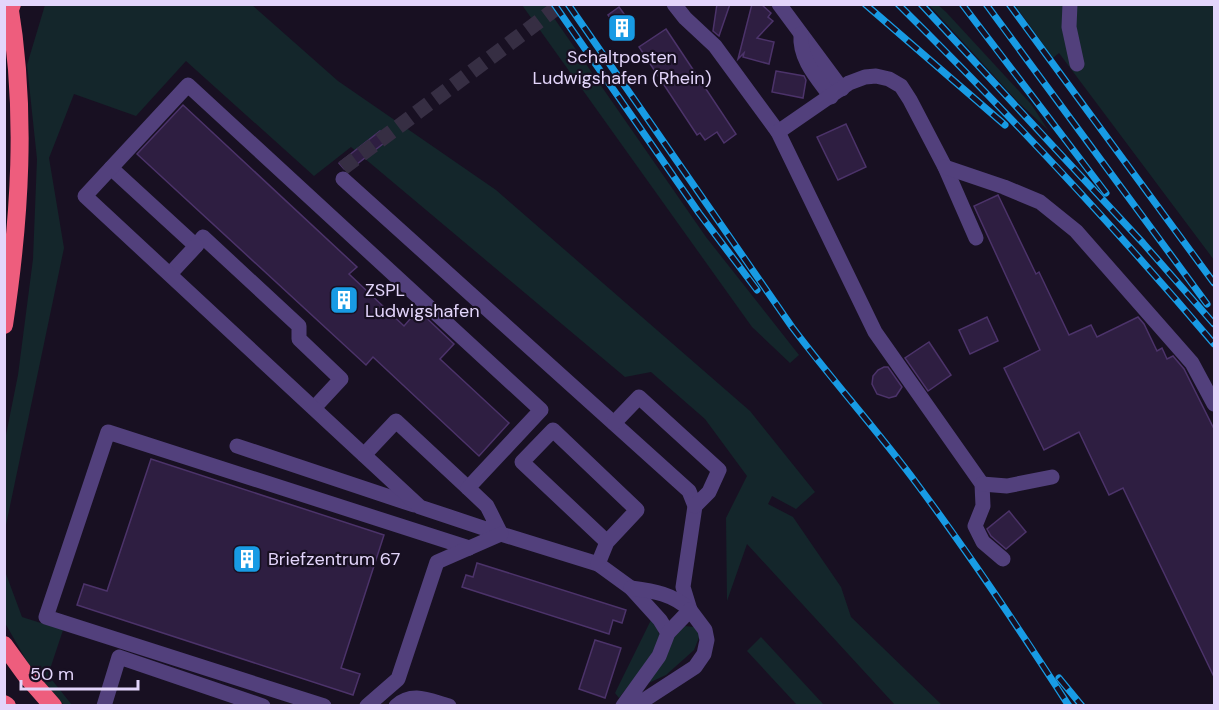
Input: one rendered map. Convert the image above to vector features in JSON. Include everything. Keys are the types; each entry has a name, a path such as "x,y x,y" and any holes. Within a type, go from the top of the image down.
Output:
{"highway":[{"path":"4,34 9,12"},
{"path":"4,325 15,254 20,141 17,78 9,12"},
{"path":"4,645 25,674 53,705"}],"street":[{"path":"674,4 685,18 715,46 778,132 875,332 982,484 983,506 975,526 983,542 1003,559"},
{"path":"779,4 801,34 837,93"},
{"path":"1071,4 1069,27 1077,64"},
{"path":"778,132 857,80 876,76 889,79 901,86 910,100 945,167 976,238"},
{"path":"420,507 85,196 188,85 541,410 468,488"},
{"path":"945,167 1040,202 1076,231 1192,363 1215,404"},
{"path":"111,168 196,246"},
{"path":"343,179 689,491 695,506 682,587 690,610"},
{"path":"170,274 203,237 299,326 299,339 341,379 314,408"},
{"path":"614,423 639,397 719,470 709,492 695,506"},
{"path":"364,455 396,421 487,506 501,534"},
{"path":"598,564 607,542 637,510 553,430 522,462 607,542"},
{"path":"324,705 46,617 108,432 469,548"},
{"path":"237,446 598,564 631,588 660,620 668,633"},
{"path":"982,484 1007,486 1052,477"},
{"path":"367,705 398,679 437,562 501,534"},
{"path":"631,588 661,592 690,610 705,630 708,656 695,667 635,705"},
{"path":"623,705 659,656 668,633 690,610"},
{"path":"104,705 119,657 261,705"},
{"path":"397,704 419,697 448,705"}],"green space":[{"path":"45,5 252,5 338,81 496,190 750,411 815,492 796,509 772,496 768,504 793,517 841,587 851,617 942,705 895,705 747,544 727,601 726,518 747,476 705,419 651,372 625,377 351,147 314,176 186,61 136,116 74,94 49,158 64,248 6,525 6,574 22,617 63,630 48,675 72,705 64,705 29,665 5,623 5,440 18,375 33,259 37,159 27,65"},
{"path":"522,5 545,5 706,237 799,355 790,363 752,327"},
{"path":"929,5 938,5 946,12 1031,104 1048,130 1019,103"},
{"path":"1015,5 1214,5 1214,260 1059,53 1053,58"},
{"path":"651,620 659,633 658,644 619,698 615,693"},
{"path":"685,626 694,627 700,635 694,650 666,675 642,686 670,641"},
{"path":"761,637 824,705 797,705 747,651"}],"building":[{"path":"717,4 730,4 719,36 713,31"},
{"path":"752,4 761,4 771,13 768,17 773,21 757,38 774,42 769,64 743,57 744,53 738,59"},
{"path":"619,7 627,18 615,25 608,15"},
{"path":"666,29 736,134 724,143 717,132 705,140 700,133 697,135 639,47"},
{"path":"776,71 804,76 806,80 803,98 772,92"},
{"name":"ZSPL Ludwigshafen","path":"183,105 357,267 349,274 404,326 418,310 454,344 440,359 509,423 479,456 373,357 366,365 137,154"},
{"path":"846,124 866,167 838,180 817,137"},
{"path":"380,131 388,140 348,171 344,169 339,163"},
{"path":"998,195 1036,274 1039,272 1069,335 1091,325 1097,337 1138,317 1144,324 1157,351 1162,348 1167,359 1173,356 1184,369 1215,431 1215,679 1123,488 1109,495 1079,432 1044,450 1004,368 1040,350 974,206"},
{"path":"987,317 998,341 970,354 959,330"},
{"path":"929,342 951,375 928,391 905,358"},
{"path":"884,367 888,367 902,387 896,396 889,398 877,394 872,384 873,376"},
{"name":"Briefzentrum 67","path":"151,459 384,535 341,668 360,674 353,695 77,605 84,584 107,591"},
{"path":"1009,511 1026,532 1006,549 991,536 987,529"},
{"path":"477,563 626,610 622,623 613,620 609,634 462,587 466,575 473,577"},
{"path":"595,640 621,648 605,698 579,689"}],"tunnel":[{"path":"343,168 562,4"}],"railway":[{"path":"554,4 699,213 757,290"},
{"path":"568,4 792,327 902,464 956,538 1069,706"},
{"path":"865,4 1005,125"},
{"path":"898,4 1060,171 1214,344"},
{"path":"921,4 1143,243 1214,324"},
{"path":"962,4 1106,193"},
{"path":"986,4 1207,304"},
{"path":"1009,4 1214,283"},
{"path":"1059,678 1082,706"}],"place":[{"name":"Schaltposten Ludwigshafen (Rhein)","path":"622,28"},
{"name":"ZSPL Ludwigshafen","path":"344,300"},
{"name":"Briefzentrum 67","path":"247,559"}]}
